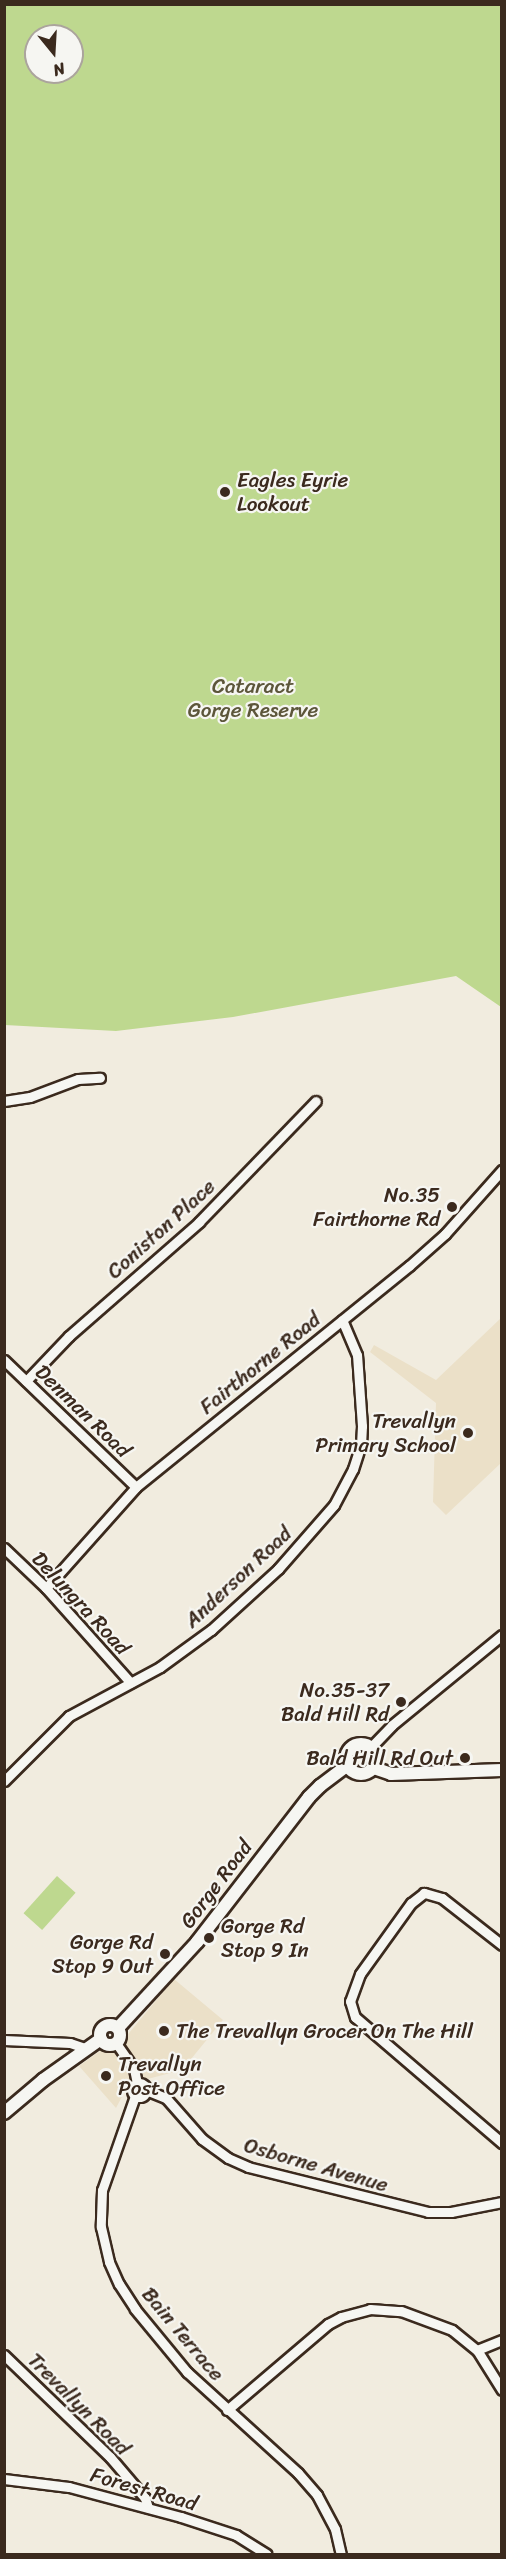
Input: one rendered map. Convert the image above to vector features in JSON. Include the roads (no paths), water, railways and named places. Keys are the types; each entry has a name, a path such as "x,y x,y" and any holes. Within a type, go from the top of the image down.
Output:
{"street":[{"path":"4,1101 30,1097 78,1079 100,1078"},
{"name":"Coniston Place","path":"26,1381 69,1336 199,1222 316,1101"},
{"name":"Fairthorne Road","path":"46,1588 136,1487 446,1234 501,1170"},
{"name":"Anderson Road","path":"4,1781 69,1716 191,1646 229,1615 297,1550 344,1490 361,1445 362,1426 357,1355 342,1320"},
{"name":"Denman Road","path":"4,1360 136,1487"},
{"name":"Delungra Road","path":"4,1548 46,1588 130,1683"},
{"path":"371,1747 392,1725 501,1635"},
{"path":"361,1744 371,1747 376,1754 374,1768 368,1774 358,1775 348,1766 346,1756 351,1748 361,1744"},
{"name":"Gorge Road","path":"118,2028 197,1942 320,1785 348,1766"},
{"path":"374,1768 391,1774 501,1770"},
{"path":"501,1945 442,1898 424,1893 411,1903 360,1974 350,2001 350,2010 355,2017 501,2143"},
{"path":"113,2024 118,2028 121,2034 116,2043 108,2044 101,2039 100,2033 103,2027 113,2024"},
{"path":"4,2113 43,2080 101,2039"},
{"path":"4,2040 70,2043 87,2049"},
{"path":"116,2043 134,2069 138,2083"},
{"path":"138,2083 144,2084 146,2090 143,2096 135,2096 132,2088 138,2083"},
{"name":"Osborne Avenue","path":"146,2090 166,2098 202,2139 228,2158 248,2167 428,2212 451,2212 501,2202"},
{"name":"Bain Terrace","path":"135,2096 102,2190 101,2227 109,2262 119,2284 145,2321 187,2372 298,2473 317,2495 335,2529 341,2554"},
{"path":"227,2410 317,2332 340,2317 354,2312 386,2308 401,2311 452,2330 477,2350 501,2390"},
{"path":"477,2350 501,2340"},
{"name":"Trevallyn Road","path":"4,2355 110,2457 145,2498 148,2508"},
{"name":"Forest Road","path":"4,2480 69,2487 148,2508 236,2535 267,2554"}],"place":[{"name":"Eagles Eyrie Lookout","path":"225,492"},
{"name":"No.35 Fairthorne Rd","path":"452,1207"},
{"name":"Trevallyn Primary School","path":"468,1433"},
{"name":"No.35-37 Bald Hill Rd","path":"401,1702"},
{"name":"Bald Hill Rd Out","path":"465,1758"},
{"name":"Gorge Rd Stop 9 In","path":"209,1938"},
{"name":"Gorge Rd Stop 9 Out","path":"165,1954"},
{"name":"The Trevallyn Grocer On The Hill","path":"164,2031"},
{"name":"Trevallyn Post Office","path":"106,2076"}],"park label":[{"name":"Cataract Gorge Reserve","path":"253,698"}]}
